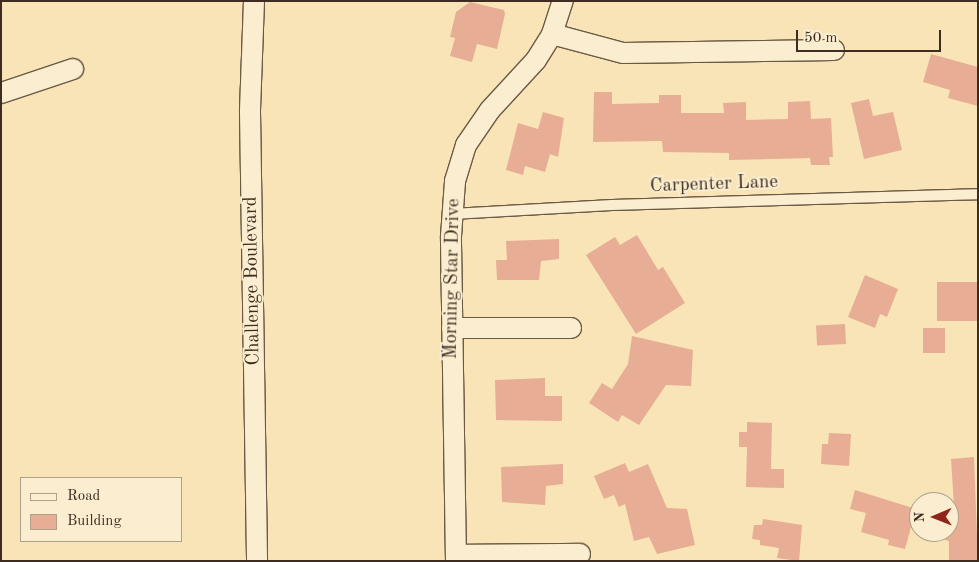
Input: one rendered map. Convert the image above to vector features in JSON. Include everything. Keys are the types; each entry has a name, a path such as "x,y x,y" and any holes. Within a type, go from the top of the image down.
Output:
{"street":[{"name":"Challenge Boulevard","path":"254,1 250,112 257,561"},
{"name":"Morning Star Drive","path":"456,558 452,328 452,214 455,181 466,145 490,110 536,60 552,34 562,1"},
{"path":"552,34 623,53 834,50"},
{"path":"1,93 72,69"},
{"path":"452,328 571,328"},
{"path":"456,558 580,554"}],"lane":[{"name":"Carpenter Lane","path":"452,214 612,205 978,194"}],"building":[{"path":"470,2 504,10 505,14 497,49 477,44 472,62 450,56 455,38 450,37 456,12"},
{"path":"931,54 978,67 978,106 948,98 950,90 923,82"},
{"path":"594,92 612,92 612,104 659,103 659,95 681,95 681,113 724,113 723,103 746,102 746,120 788,119 788,102 810,101 811,119 831,118 833,157 829,157 830,165 811,165 810,158 729,160 729,153 663,152 662,141 593,142"},
{"path":"869,99 873,116 893,112 902,150 864,159 851,103"},
{"path":"543,112 564,118 558,157 550,154 545,172 525,166 523,175 506,170 518,123 538,129"},
{"path":"637,235 658,270 663,267 685,303 636,334 586,255 615,237 620,245"},
{"path":"559,239 559,259 541,261 539,280 497,280 496,260 507,260 506,241"},
{"path":"865,275 898,289 887,317 880,314 875,328 848,317"},
{"path":"937,282 978,282 978,321 937,321"},
{"path":"845,324 846,344 817,345 816,326"},
{"path":"923,328 945,328 945,353 923,353"},
{"path":"632,336 693,350 691,386 666,385 639,425 622,415 618,422 589,403 602,383 612,389 628,364"},
{"path":"545,378 545,396 562,396 562,421 496,420 495,380"},
{"path":"747,422 772,423 771,469 784,469 784,488 746,487 747,447 739,447 739,432 747,432"},
{"path":"829,433 851,434 849,466 821,464 822,444 828,444"},
{"path":"974,457 978,561 949,561 949,542 959,542 959,492 953,492 951,459"},
{"path":"625,463 629,472 648,464 667,508 687,509 695,545 657,554 649,537 634,541 625,504 619,507 614,495 604,499 594,476"},
{"path":"563,464 563,484 546,486 545,505 502,502 501,467"},
{"path":"855,490 909,507 909,534 905,549 888,545 889,540 861,532 866,513 850,509"},
{"path":"763,519 802,525 799,561 777,558 779,548 760,545 760,540 752,539 754,525 762,525"}]}
